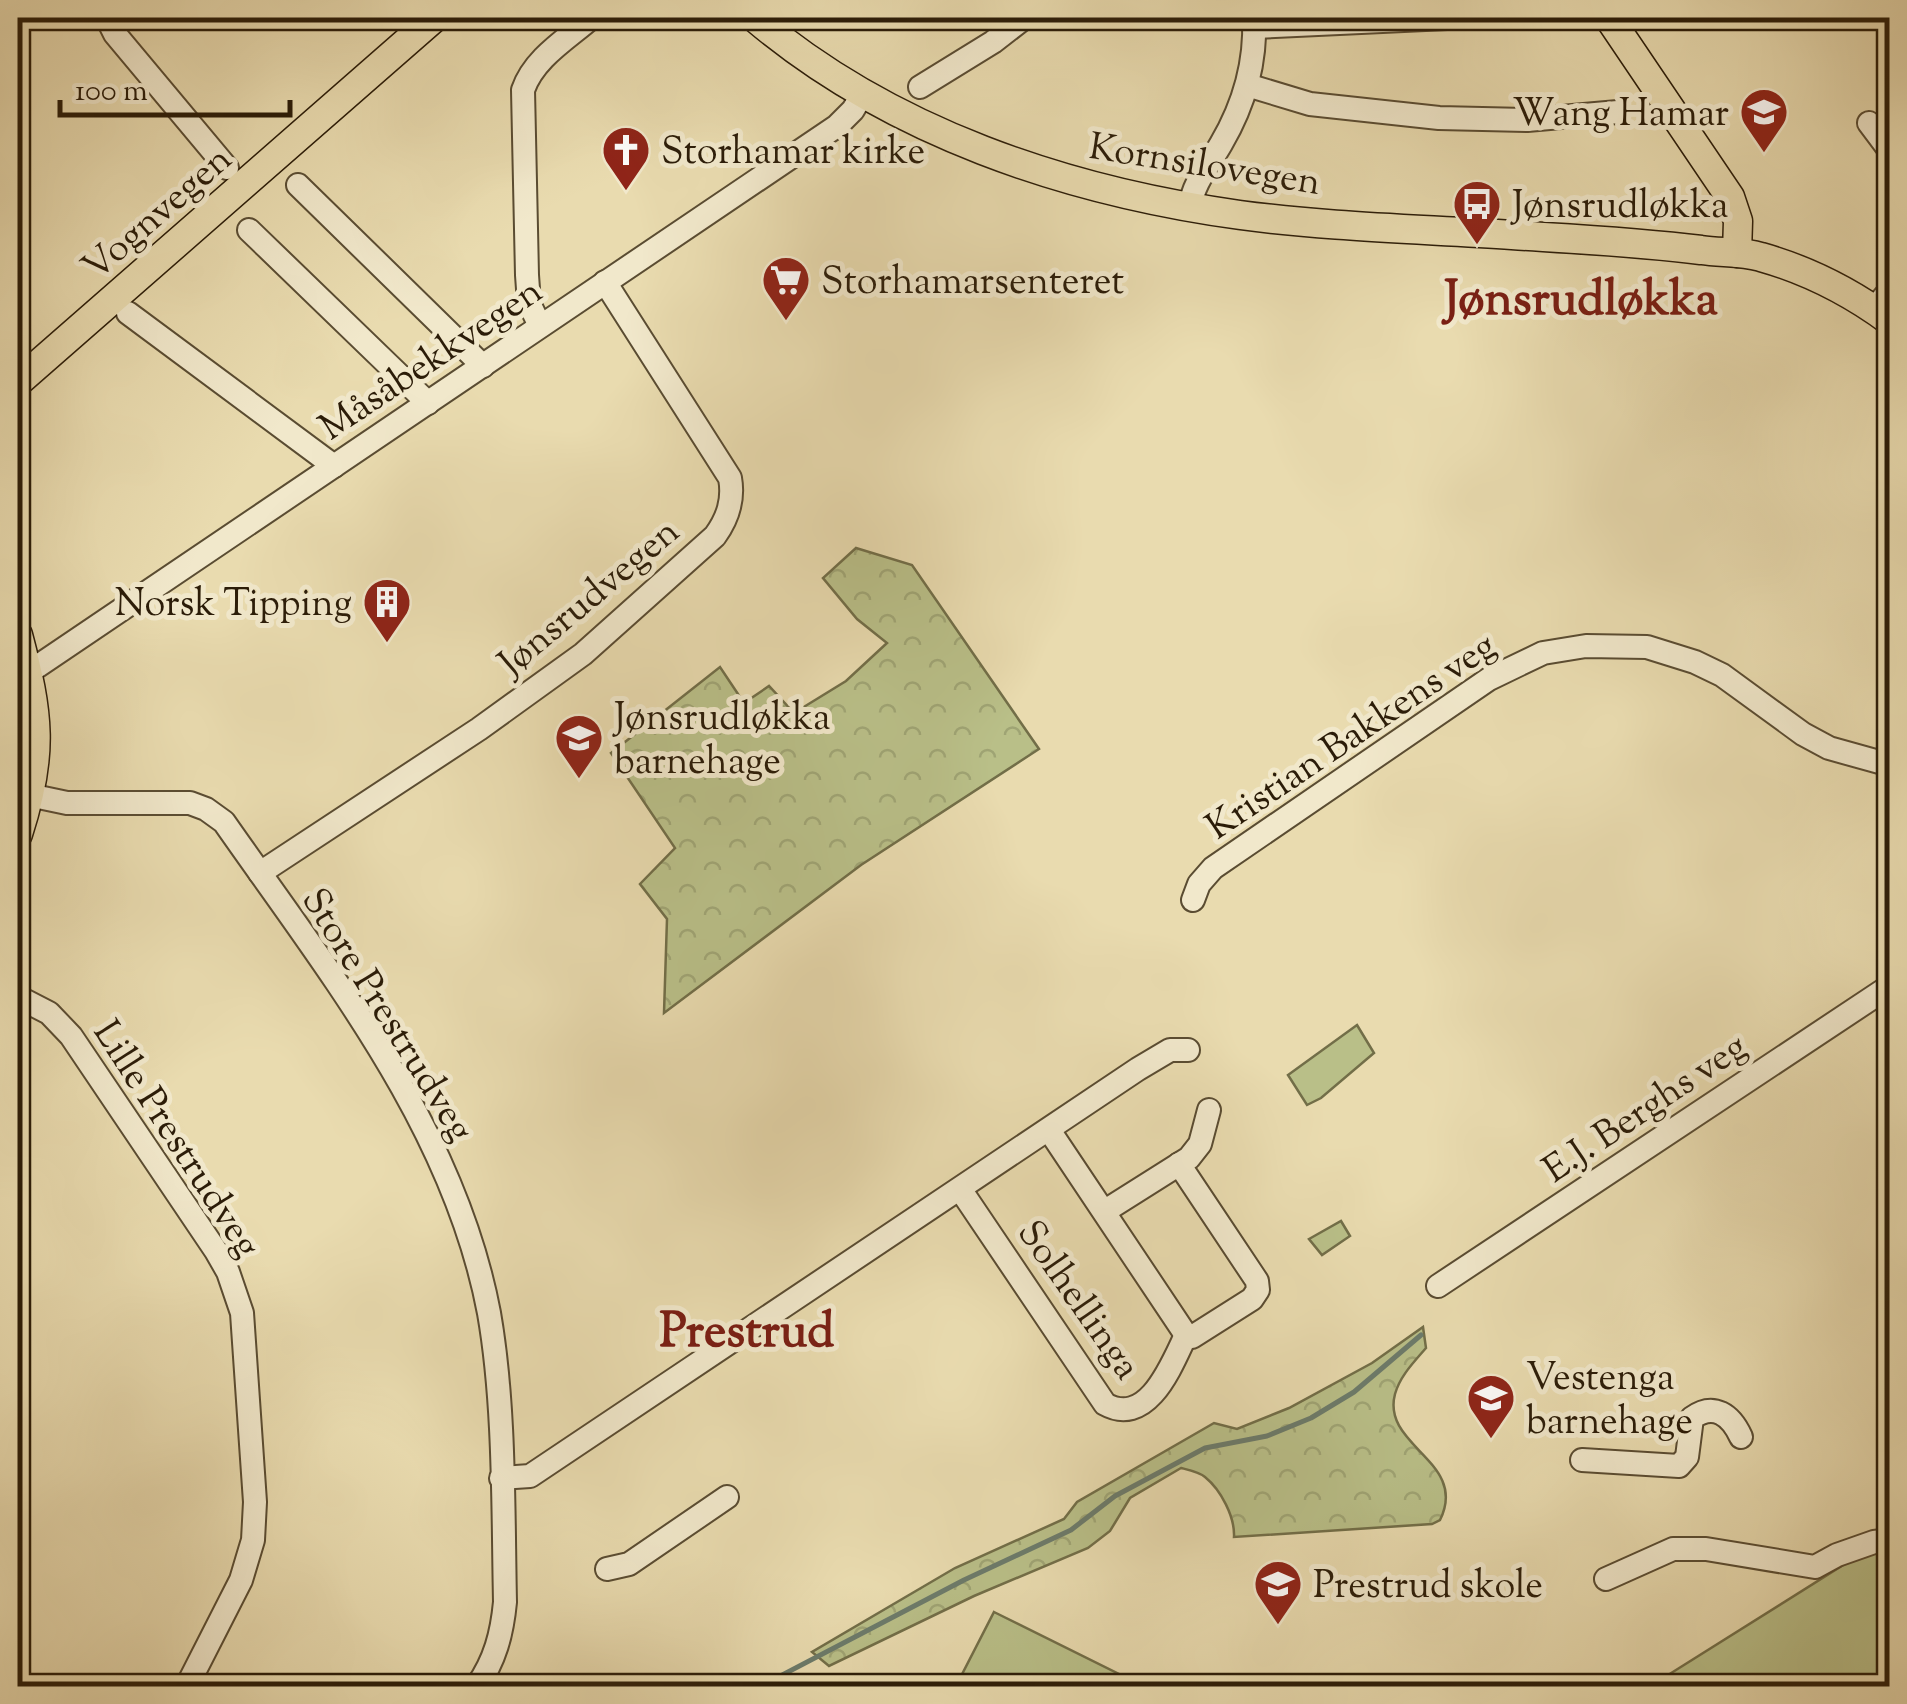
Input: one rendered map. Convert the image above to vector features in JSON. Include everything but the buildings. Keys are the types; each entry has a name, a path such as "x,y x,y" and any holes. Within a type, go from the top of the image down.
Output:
{"main road":[{"name":"Vognvegen","path":"18,382 434,18"},
{"name":"Kornsilovegen","path":"754,18 817,66 960,141 1119,193 1262,217 1684,247 1783,249 1845,277 1885,305"},
{"path":"1609,18 1730,197 1738,221 1737,247"},
{"path":"18,635 38,746 18,834"}],"street":[{"path":"107,18 115,34 226,168"},
{"path":"540,326 528,289 524,90 528,76 539,62 592,18"},
{"path":"920,87 1024,18"},
{"path":"1190,207 1194,189 1231,126 1247,85 1255,22 1446,18"},
{"path":"1247,85 1310,104 1439,118 1527,120 1618,112"},
{"name":"Måsåbekkvegen","path":"25,680 38,666 836,126 853,110 863,93"},
{"path":"1869,123 1890,151"},
{"path":"298,185 483,366"},
{"path":"249,230 428,404"},
{"name":"Jønsrudvegen","path":"260,873 480,728 583,654 724,524 731,502 730,478 604,282"},
{"path":"128,313 334,466"},
{"name":"Kristian Bakkens veg","path":"1193,900 1213,868 1489,679 1543,653 1604,644 1669,652 1722,674 1794,729 1829,748 1890,766"},
{"name":"Store Prestrudveg","path":"29,795 67,803 190,803 224,822 407,1093 436,1148 459,1204 489,1314 496,1376 505,1602 494,1658 477,1686"},
{"name":"E.J. Berghs veg","path":"1438,1286 1890,986"},
{"name":"Lille Prestrudveg","path":"18,997 49,1012 71,1036 216,1251 242,1313 255,1502 253,1540 242,1580 188,1686"},
{"path":"501,1478 530,1476 1138,1068 1170,1050 1188,1050"},
{"name":"Solhellinga","path":"1105,1211 1179,1164 1200,1144 1210,1110"},
{"name":"Solhellinga","path":"1049,1130 1186,1335"},
{"name":"Solhellinga","path":"1179,1164 1257,1281 1258,1290 1252,1299 1198,1335 1186,1335"},
{"name":"Solhellinga","path":"960,1189 1110,1408 1126,1410 1148,1399 1166,1376 1186,1335"},
{"path":"1582,1460 1679,1466 1687,1457 1692,1418 1704,1411 1720,1411 1729,1416 1741,1437"},
{"path":"607,1569 629,1564 727,1497"},
{"path":"1606,1579 1673,1548 1706,1549 1815,1567 1856,1548 1890,1540"}],"green space":[{"path":"856,548 912,565 1039,749 861,865 664,1013 667,919 640,884 675,848 611,753 720,667 744,703 769,686 794,713 846,681 887,643 857,619 823,578"},
{"path":"1357,1025 1374,1053 1321,1098 1307,1105 1288,1075"},
{"path":"1341,1221 1350,1236 1322,1255 1309,1239"},
{"path":"1423,1327 1426,1348 1400,1381 1394,1412 1400,1428 1443,1483 1446,1500 1440,1520 1432,1524 1234,1537 1226,1504 1216,1489 1203,1475 1181,1468 1130,1498 1110,1531 1088,1548 974,1596 829,1666 812,1652 955,1568 1064,1519 1077,1502 1214,1423 1237,1429 1289,1408 1372,1363"},
{"path":"1889,1549 1889,1686 1676,1686 1668,1675 1856,1557"},
{"path":"994,1612 1135,1682 1132,1686 956,1686"}],"waterway":[{"path":"761,1686 964,1580 1071,1530 1115,1496 1205,1448 1267,1436 1311,1418 1354,1392 1421,1335"}],"place":[{"name":"Wang Hamar","path":"1764,154"},
{"name":"Storhamar kirke","path":"626,192"},
{"name":"Jønsrudløkka","path":"1477,246"},
{"name":"Storhamarsenteret","path":"786,322"},
{"name":"Norsk Tipping","path":"387,644"},
{"name":"Jønsrudløkka barnehage","path":"579,780"},
{"name":"Vestenga barnehage","path":"1491,1440"},
{"name":"Prestrud skole","path":"1278,1626"}],"district":[{"name":"Jønsrudløkka","path":"1581,297"},
{"name":"Prestrud","path":"747,1329"}]}
